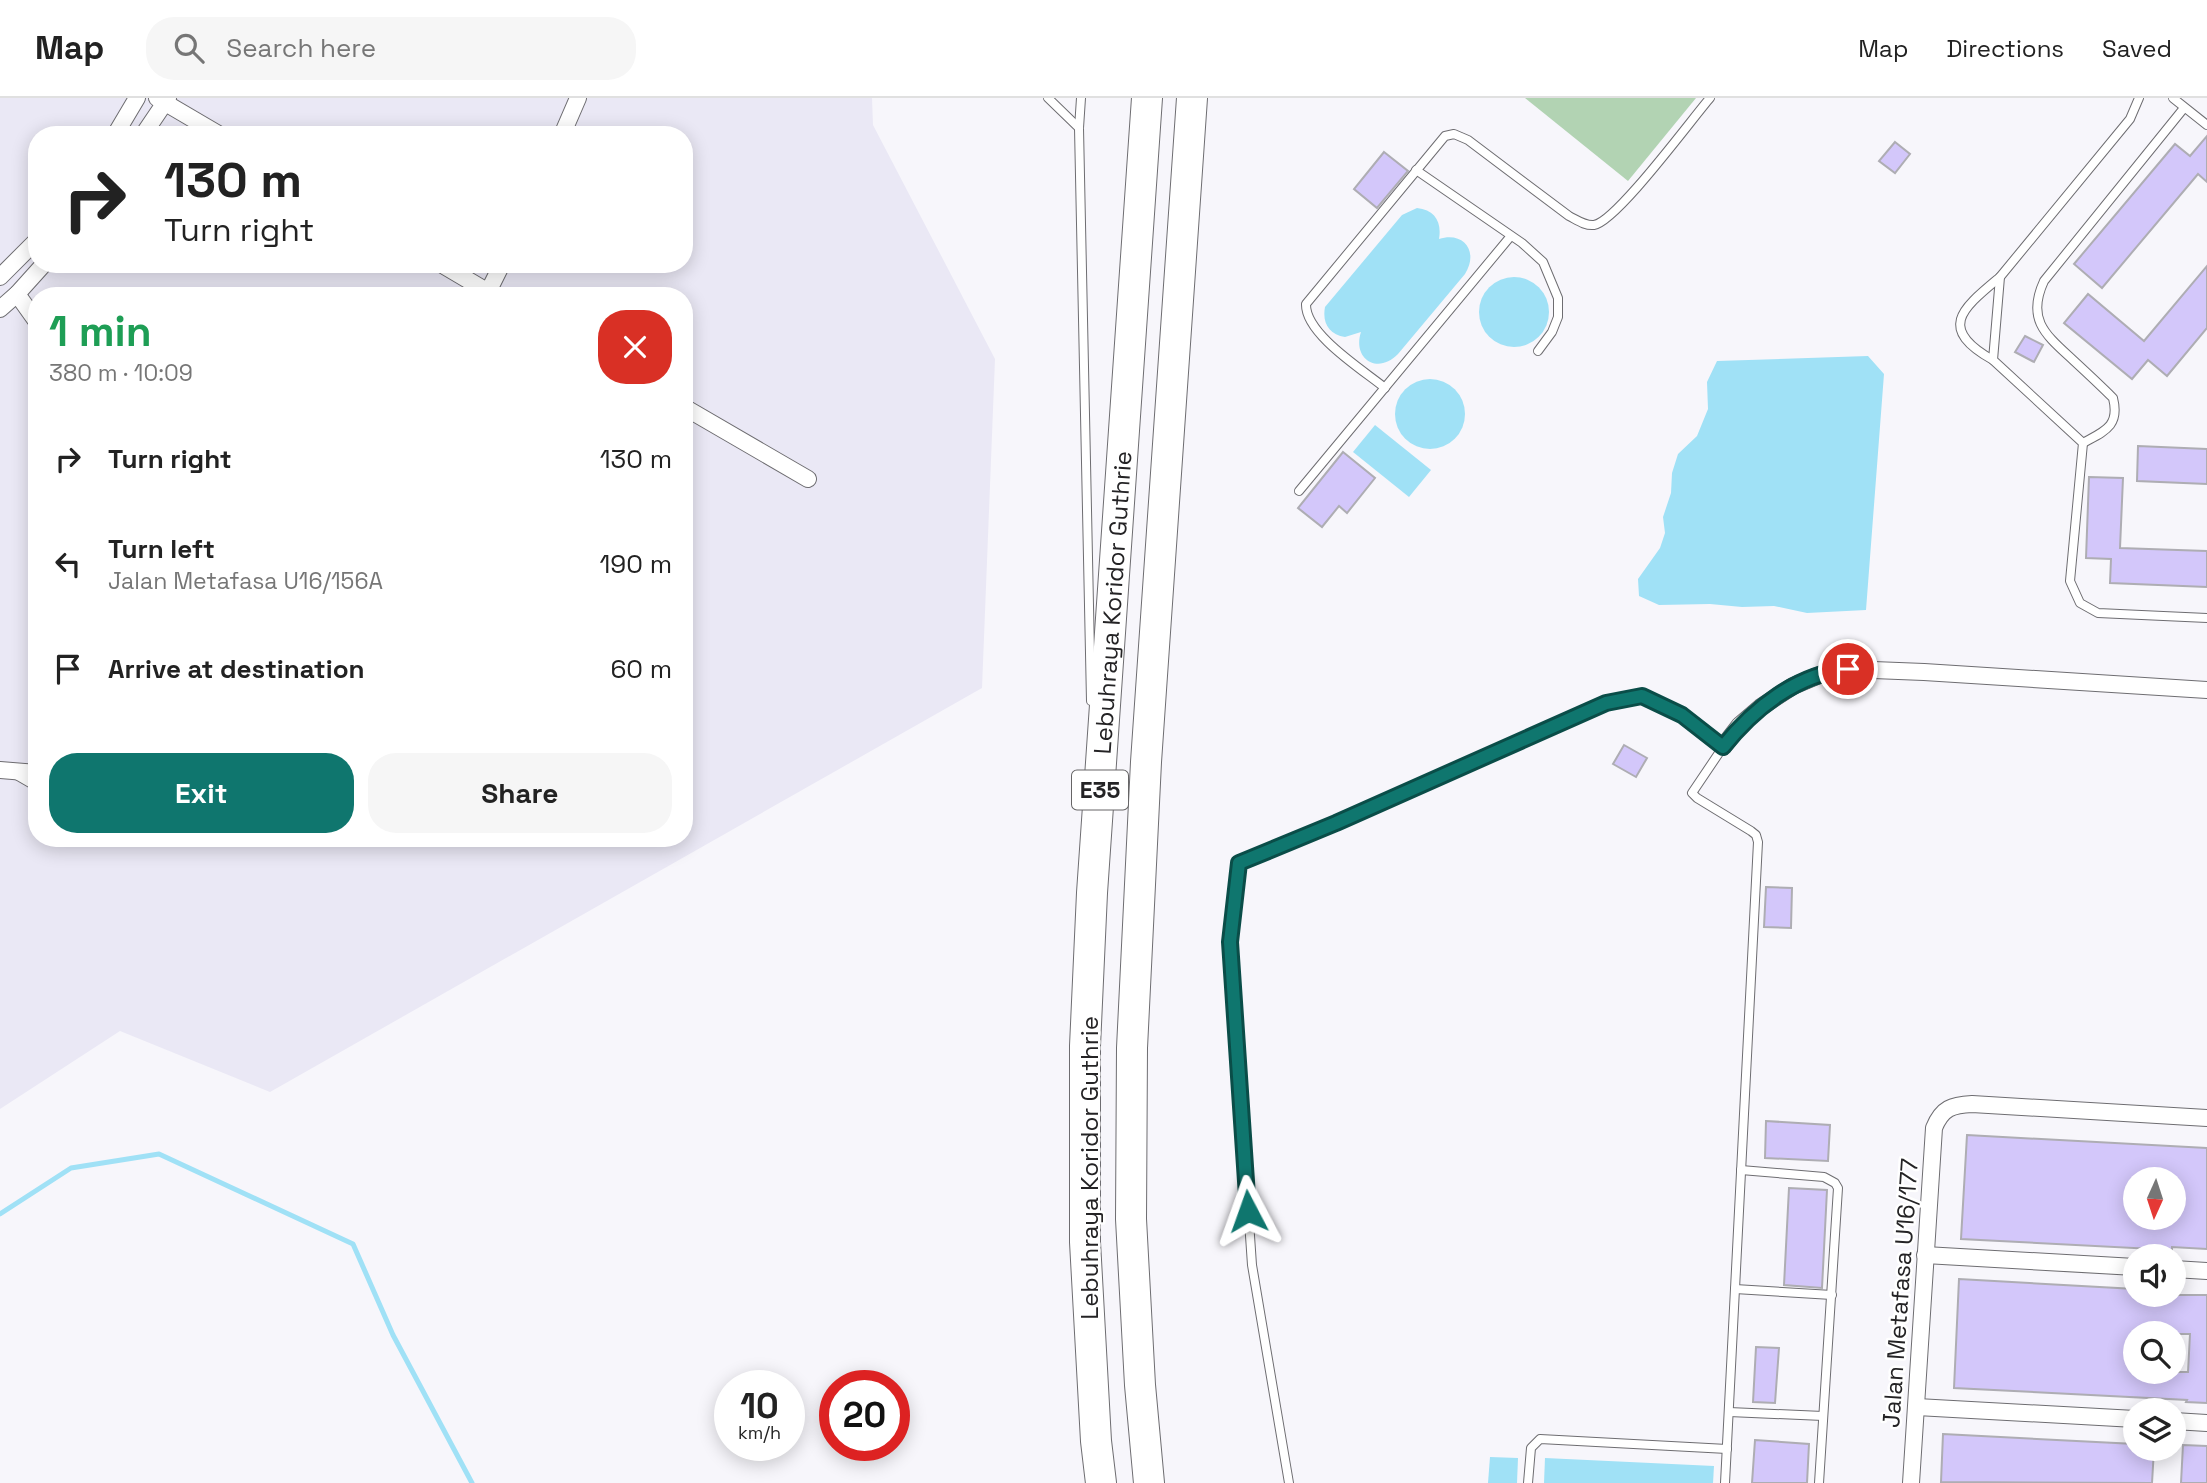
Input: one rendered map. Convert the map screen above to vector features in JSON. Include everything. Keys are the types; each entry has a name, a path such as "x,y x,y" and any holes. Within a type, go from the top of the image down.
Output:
{"highway":[{"name":"Lebuhraya Koridor Guthrie","path":"1101,1483 1096,1441 1085,1242 1085,1046 1092,892 1147,98"},
{"name":"Lebuhraya Koridor Guthrie","path":"1149,1483 1140,1384 1131,1219 1132,1048 1147,748 1192,98"}],"street":[{"path":"120,126 137,98"},
{"path":"566,126 578,98"},
{"path":"148,126 163,100 205,126"},
{"path":"0,277 28,249"},
{"path":"0,309 36,273"},
{"path":"456,273 479,287"},
{"path":"18,294 28,308"},
{"path":"693,412 807,479"},
{"path":"1723,747 1740,725 1761,707 1793,686 1829,671 1924,671 2207,690"},
{"path":"6,771 28,772"},
{"name":"Jalan Metafasa U16/177","path":"1911,1483 1934,1128 1945,1109 1956,1104 1972,1104 2207,1118"},
{"path":"1925,1255 2123,1266"},
{"path":"2186,1270 2207,1271"},
{"path":"1917,1407 2123,1418"},
{"path":"2186,1422 2207,1423"}],"lane":[{"path":"1048,98 1079,128"},
{"path":"1081,98 1079,128 1091,715"},
{"path":"1385,388 1316,332 1306,311 1306,304 1445,136 1459,135 1569,216 1580,223 1593,225 1605,221 1627,199 1710,98"},
{"path":"2083,443 1993,360 1967,343 1962,335 1962,313 2000,277 2130,119 2139,98"},
{"path":"2173,98 2207,125"},
{"path":"2083,443 2107,430 2115,417 2113,398 2043,333 2038,317 2038,294 2044,281 2184,108"},
{"path":"1416,170 1522,243 1543,262 1558,299 1559,317 1538,351"},
{"path":"1299,491 1510,237"},
{"path":"1993,360 2000,277"},
{"path":"2083,443 2070,581 2080,603 2098,613 2207,618"},
{"path":"1289,1483 1252,1265 1230,942 1239,863 1606,703 1642,696 1682,715 1723,747 1692,793 1751,831 1758,842 1725,1483"},
{"path":"1091,756 1092,892"},
{"path":"6,771 28,782"},
{"path":"1741,1170 1824,1177 1835,1183 1839,1195 1819,1483"},
{"path":"1735,1289 1832,1295"},
{"path":"1729,1412 1823,1416"},
{"path":"1528,1483 1531,1448 1540,1439 1727,1449"}],"shaded area":[{"path":"0,98 872,98 873,125 995,359 982,688 270,1092 120,1031 0,1109"}],"green space":[{"path":"1525,98 1696,98 1628,181"}],"water":[{"path":"1417,208 1428,211 1436,218 1439,239 1456,238 1467,245 1470,251 1469,266 1398,354 1383,363 1375,363 1363,356 1360,350 1361,332 1345,337 1339,336 1328,327 1325,307 1402,215"},
{"path":"1521,277 1534,283 1543,292 1547,298 1547,326 1539,337 1528,345 1507,347 1489,337 1481,326 1479,305 1489,287 1500,279"},
{"path":"1868,356 1884,374 1866,610 1807,613 1774,606 1659,605 1639,596 1638,579 1660,548 1665,533 1663,517 1671,493 1672,473 1678,454 1697,436 1708,409 1707,382 1717,361"},
{"path":"1423,379 1437,379 1450,385 1459,394 1465,414 1463,427 1455,439 1437,449 1423,449 1410,443 1401,434 1395,421 1395,407 1401,394 1410,385"},
{"path":"1375,425 1431,470 1409,497 1353,452"},
{"path":"1490,1457 1518,1458 1517,1483 1488,1483"},
{"path":"1545,1458 1714,1466 1713,1483 1544,1483"}],"building":[{"path":"2207,136 2207,182 2198,174 2102,288 2074,264 2175,144 2190,156"},
{"path":"1895,142 1910,154 1895,173 1879,161"},
{"path":"1384,152 1408,171 1377,208 1354,189"},
{"path":"2207,266 2207,328 2167,376 2148,360 2132,379 2064,323 2088,294 2144,341"},
{"path":"2025,336 2043,345 2034,362 2015,352"},
{"path":"2138,446 2207,449 2207,484 2137,481"},
{"path":"1343,452 1375,478 1347,513 1339,506 1322,527 1298,508"},
{"path":"2089,477 2123,478 2120,548 2207,551 2207,587 2110,583 2111,559 2086,558"},
{"path":"1624,745 1647,758 1636,777 1613,764"},
{"path":"1766,887 1792,888 1791,928 1764,927"},
{"path":"1766,1121 1830,1125 1828,1161 1765,1158"},
{"path":"1967,1135 2207,1148 2207,1249 2186,1248 2186,1244 2123,1244 2123,1247 1961,1239"},
{"path":"1789,1188 1827,1190 1822,1288 1784,1285"},
{"path":"1959,1279 2123,1288 2123,1307 2186,1307 2186,1295 2207,1295 2207,1403 2186,1402 2186,1398 1954,1388"},
{"path":"1756,1347 1779,1348 1775,1403 1753,1402"},
{"path":"1943,1434 2123,1443 2123,1461 2153,1461 2152,1483 1941,1482"},
{"path":"1755,1440 1809,1444 1807,1483 1752,1483"},
{"path":"2186,1445 2207,1446 2207,1483 2181,1483"}],"waterway":[{"path":"0,1214 71,1168 159,1154 353,1244 393,1335 472,1483"}],"route":[{"path":"1248,1211 1230,942 1239,863 1606,703 1642,696 1682,715 1723,747 1740,725 1793,686 1829,671 1848,669"}]}
